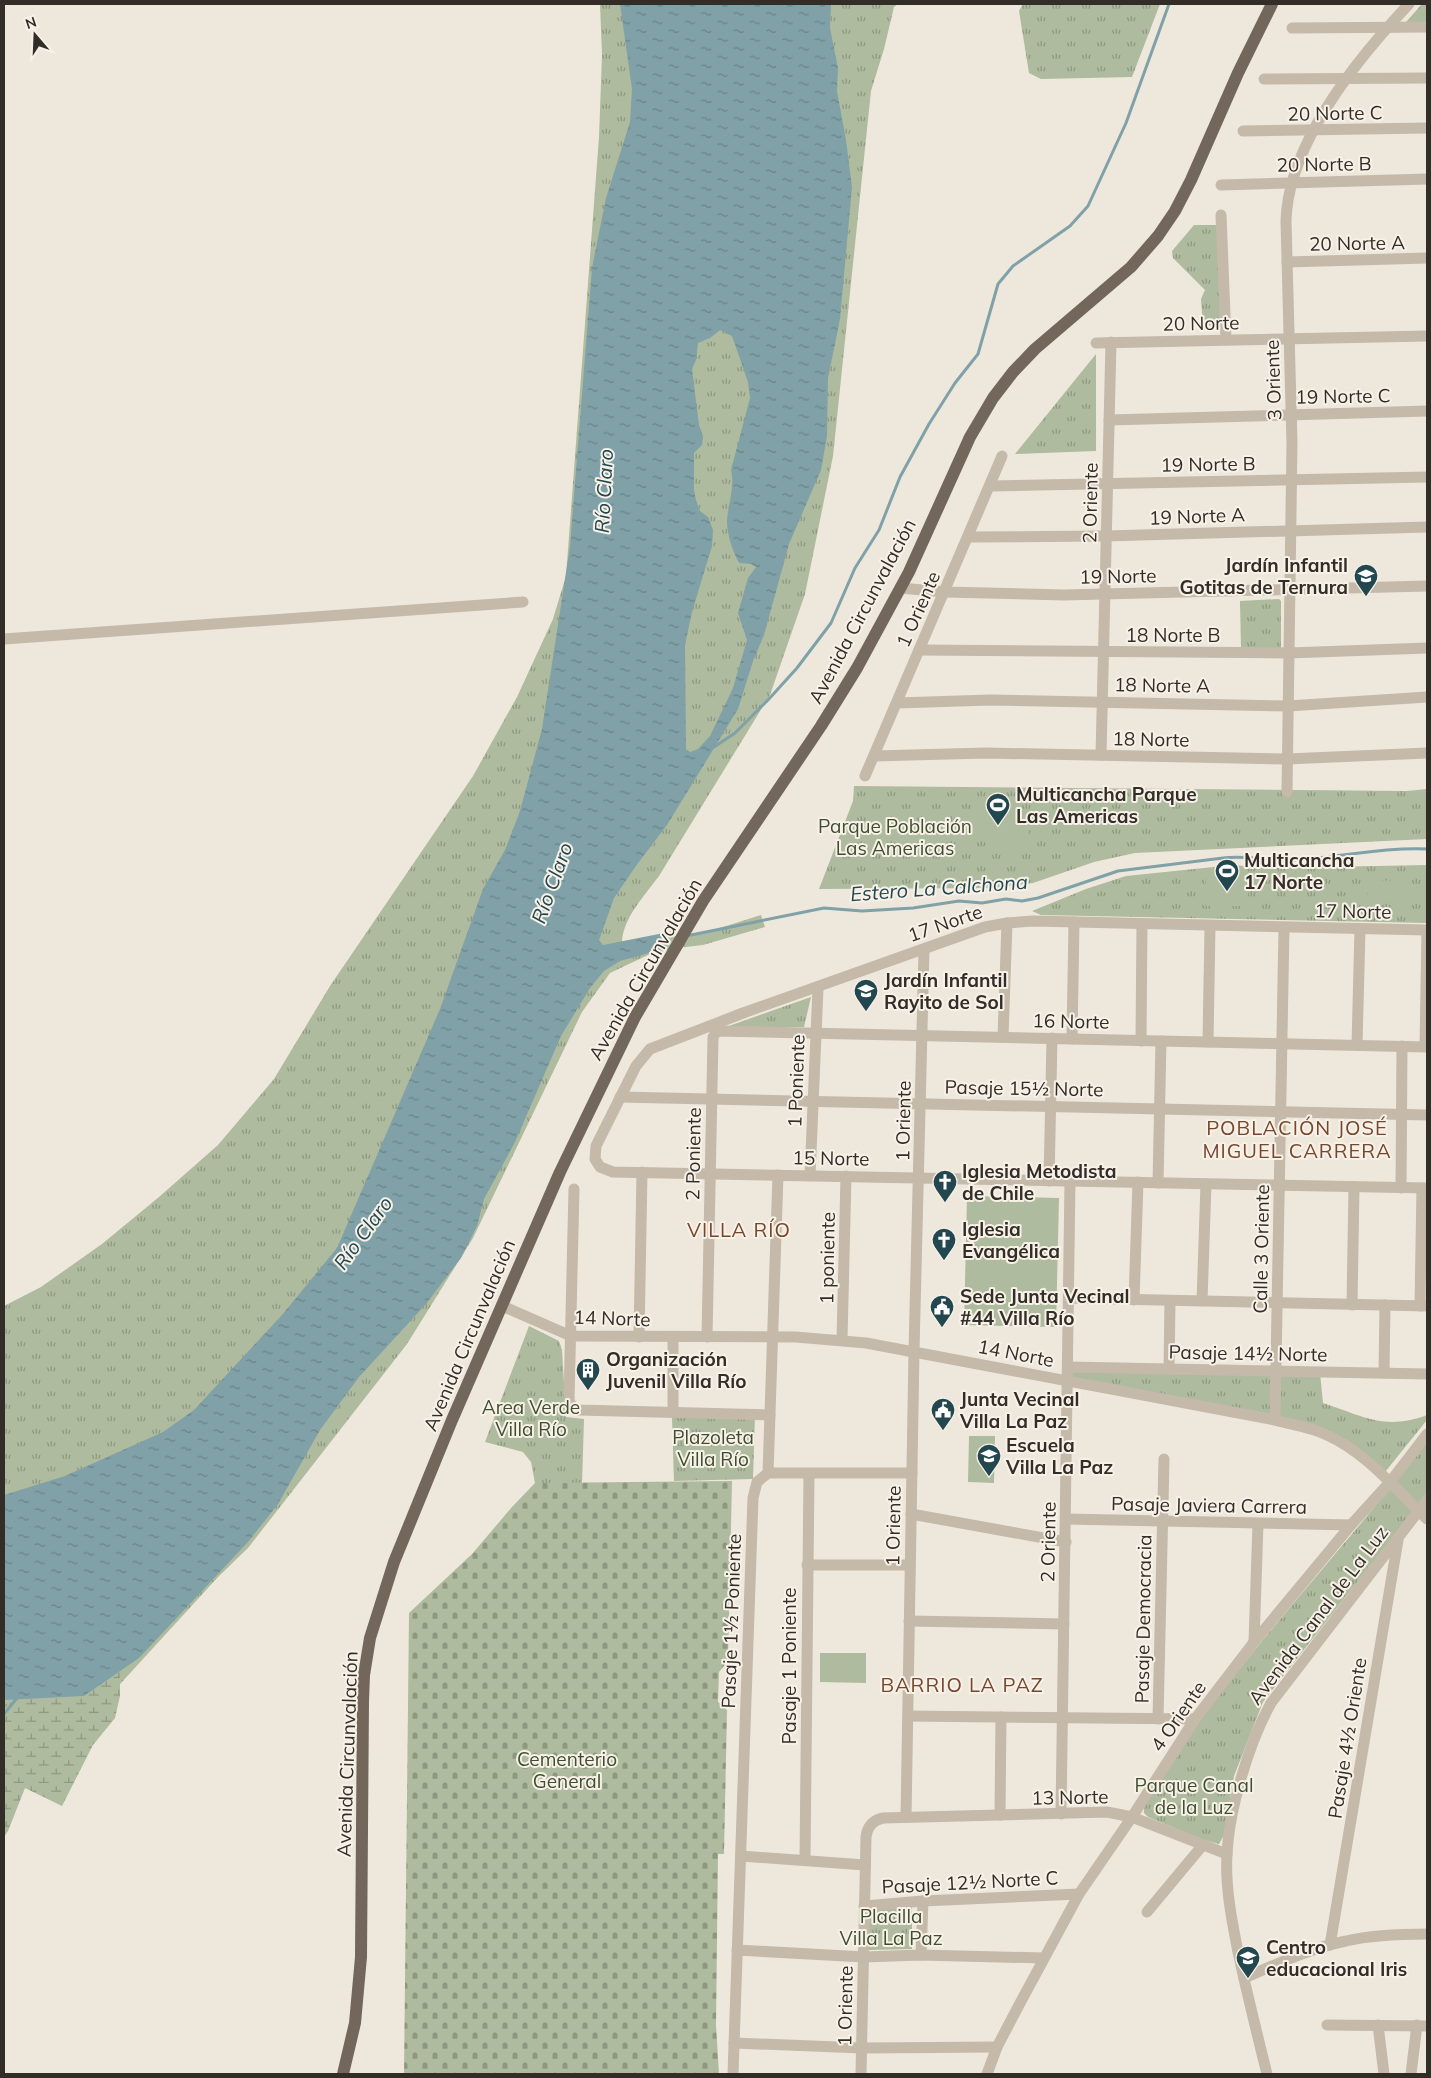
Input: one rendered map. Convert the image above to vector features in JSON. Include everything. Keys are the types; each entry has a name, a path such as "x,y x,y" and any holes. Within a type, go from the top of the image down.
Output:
{"main road":[{"name":"Avenida Circunvalación","path":"343,2074 354,2024 360,1964 363,1701 364,1675 370,1638 394,1562 456,1412 577,1134 631,1025 703,901 834,706 857,668 900,588 970,436 993,398 1013,372 1035,349 1131,267 1158,236 1175,211 1192,180 1238,73 1272,4"}],"street":[{"name":"3 Oriente","path":"1287,792 1292,480 1287,208 1292,182 1314,131 1347,79 1387,28 1409,4"},
{"path":"1292,28 1427,27"},
{"path":"1264,79 1427,78"},
{"name":"20 Norte C","path":"1243,131 1427,128"},
{"name":"20 Norte B","path":"1221,185 1427,180"},
{"path":"1221,215 1226,340"},
{"name":"20 Norte A","path":"1287,262 1427,258"},
{"name":"20 Norte","path":"1096,343 1427,336"},
{"name":"2 Oriente","path":"1102,755 1111,342"},
{"name":"19 Norte C","path":"1109,420 1427,411"},
{"name":"1 Oriente","path":"866,776 1002,456"},
{"name":"19 Norte B","path":"990,486 1427,477"},
{"name":"19 Norte A","path":"968,537 1106,536 1427,528"},
{"name":"19 Norte","path":"900,588 945,592 1105,594 1427,586"},
{"path":"4,639 523,602"},
{"name":"18 Norte B","path":"919,650 1289,653 1427,648"},
{"name":"18 Norte A","path":"897,703 990,700 1288,706 1427,697"},
{"name":"18 Norte","path":"874,756 986,753 1287,759 1427,752"},
{"path":"1072,1039 1074,922"},
{"name":"17 Norte","path":"597,1163 594,1154 596,1146 640,1059 650,1049 743,1013 818,988 985,927 1007,923 1074,922 1427,930"},
{"path":"1002,1037 1007,923"},
{"path":"1141,1041 1142,924"},
{"path":"1208,1042 1210,926"},
{"name":"Calle 3 Oriente","path":"1275,1420 1284,928"},
{"path":"1357,1045 1360,929"},
{"path":"1426,1046 1427,930"},
{"name":"1 Oriente","path":"861,2074 867,1832 871,1824 883,1818 906,1817 914,1351 924,949"},
{"name":"1 Poniente","path":"810,1176 818,988"},
{"name":"16 Norte","path":"715,1033 720,1031 1426,1046"},
{"name":"2 Poniente","path":"708,1337 711,1099 713,1037 715,1033"},
{"path":"1049,1181 1052,1038"},
{"path":"1158,1183 1161,1041"},
{"path":"1401,1188 1402,1046"},
{"name":"Pasaje 15½ Norte","path":"620,1097 1427,1115"},
{"name":"15 Norte","path":"597,1163 608,1171 1425,1188"},
{"path":"639,1337 642,1172"},
{"path":"778,1175 768,1473 912,1473"},
{"name":"1 poniente","path":"842,1340 846,1176"},
{"name":"2 Oriente","path":"1061,1814 1070,1181"},
{"path":"1134,1300 1138,1182"},
{"path":"1202,1301 1206,1184"},
{"path":"1352,1304 1354,1187"},
{"path":"1069,1298 1424,1306 1425,1188"},
{"path":"574,1189 569,1403 572,1408 578,1410 770,1415"},
{"path":"1168,1369 1170,1301"},
{"path":"1384,1374 1385,1305"},
{"name":"14 Norte","path":"502,1306 571,1336 773,1337 842,1340 914,1351 1275,1420 1317,1430 1355,1452 1390,1482 1423,1515"},
{"path":"673,1337 673,1412"},
{"name":"Pasaje 14½ Norte","path":"1068,1366 1427,1374"},
{"name":"4 Oriente","path":"987,2074 997,2047 1079,1894 1132,1817 1195,1719 1254,1642 1351,1525 1390,1482 1427,1434"},
{"name":"Pasaje Democracia","path":"1158,1719 1164,1459"},
{"name":"Pasaje 1½ Poniente","path":"733,2074 752,1498 757,1482 768,1473"},
{"name":"Pasaje 1 Poniente","path":"805,1859 809,1474"},
{"name":"Avenida Canal de La Luz","path":"1267,2074 1231,1920 1226,1854 1239,1787 1257,1732 1271,1703 1399,1536 1423,1515 1427,1500"},
{"path":"911,1514 1066,1542"},
{"name":"Pasaje Javiera Carrera","path":"1066,1519 1351,1525"},
{"path":"1254,1642 1258,1524"},
{"name":"Pasaje 4½ Oriente","path":"1330,1945 1399,1536"},
{"path":"808,1565 910,1565"},
{"path":"909,1622 1064,1624"},
{"path":"908,1716 1195,1719"},
{"path":"1000,1815 1002,1717"},
{"name":"13 Norte","path":"906,1817 1107,1812 1132,1817 1226,1854"},
{"path":"1147,1912 1202,1846"},
{"path":"741,1856 865,1864"},
{"name":"Pasaje 12½ Norte C","path":"864,1906 923,1901 1079,1894"},
{"path":"921,1955 923,1901"},
{"path":"1244,1978 1330,1945 1371,1937 1427,1934"},
{"path":"737,1950 864,1956 921,1955 1043,1958"},
{"path":"1327,2025 1422,2026 1411,2074"},
{"path":"1378,2025 1384,2074"},
{"path":"734,2043 862,2048 997,2047"}],"green space":[{"path":"600,4 898,4 894,7 871,91 833,456 805,594 770,695 659,876 630,916 623,933 622,942 704,933 761,915 765,927 703,945 677,948 648,955 610,973 582,1012 473,1238 407,1344 248,1548 218,1577 4,1811 4,1306 41,1287 102,1244 159,1197 218,1145 274,1079 330,986 473,776 517,697 553,619 566,576 599,137 602,55"},
{"path":"1023,4 1160,4 1132,77 1041,79 1029,73 1019,11"},
{"path":"1422,4 1427,4 1427,22 1406,22"},
{"path":"1194,225 1221,225 1222,325 1203,326 1201,299 1205,290 1173,258 1172,251"},
{"path":"1096,354 1096,451 1015,454"},
{"path":"1279,599 1281,601 1281,650 1241,649 1240,601"},
{"name":"Parque Población Las Americas","path":"854,786 1407,791 1427,789 1427,839 1135,853 1094,862 1033,883 997,888 819,889 853,801"},
{"name":"Multicancha Parque Las Americas","path":"974,800 1033,820 1022,853 962,832"},
{"path":"1233,865 1264,868 1427,865 1427,923 1041,915 1032,911 1086,889 1126,876"},
{"name":"Multicancha 17 Norte","path":"1206,878 1248,879 1248,906 1206,906"},
{"path":"1368,880 1407,881 1407,903 1367,902"},
{"path":"811,997 804,1027 726,1027"},
{"path":"967,1196 1059,1198 1056,1327 964,1325"},
{"name":"Area Verde Villa Río","path":"529,1326 559,1341 562,1350 566,1417 584,1419 582,1484 535,1483 531,1462 523,1452 485,1442"},
{"path":"1072,1369 1320,1373 1323,1403 1362,1417 1386,1422 1412,1420 1427,1415 1427,1420 1381,1477 1329,1432 1072,1378"},
{"name":"Plazoleta Villa Río","path":"755,1416 753,1479 674,1481 672,1418"},
{"path":"969,1436 995,1436 994,1483 968,1482"},
{"name":"Parque Canal de la Luz","path":"1427,1442 1427,1510 1420,1502 1263,1702 1234,1776 1224,1835 1219,1844 1201,1839 1148,1817 1144,1813 1144,1807 1202,1718 1229,1682"},
{"name":"Cementerio General","path":"732,1481 728,1661 719,1672 718,1702 727,1710 724,1854 718,1854 716,2025 719,2074 404,2074 409,1613 472,1554 535,1483"},
{"path":"820,1653 866,1653 866,1683 820,1682"},
{"path":"120,1657 120,1696 115,1718 93,1745 62,1806 25,1788 4,1837 4,1709 11,1702 82,1659"},
{"name":"Placilla Villa La Paz","path":"869,1905 912,1905 912,1949 869,1950"}],"water":[{"name":"Río Claro","path":"620,4 831,4 830,28 838,68 837,91 852,187 840,319 828,378 827,436 821,470 789,544 764,635 753,661 738,709 667,825 614,898 599,940 603,945 674,931 664,949 620,961 604,971 590,988 561,1036 515,1142 484,1199 477,1226 461,1258 426,1304 359,1377 320,1430 278,1504 248,1542 139,1658 84,1696 4,1700 4,1495 65,1476 163,1432 194,1410 282,1315 337,1248 440,1009 483,889 505,850 520,811 542,729 570,546 592,268 606,198 630,122 632,89","holes":["720,330 732,336 748,382 750,398 731,470 732,483 727,526 739,563 751,564 756,567 748,578 738,613 747,640 733,688 710,736 698,749 690,752 686,749 685,645 692,612 712,546 713,530 708,517 700,511 694,490 694,453 702,445 703,436 699,425 692,369 696,360 698,343 710,338"]}],"waterway":[{"path":"711,749 735,733 768,700 797,668 831,623 855,568 879,530 900,477 929,424 955,383 978,354 998,284 1013,266 1070,226 1088,206 1126,123 1169,4"},
{"name":"Estero La Calchona","path":"686,936 824,908 862,911 913,908 959,901 982,903 1006,899 1022,901 1038,898 1118,871 1223,858 1293,860 1376,851 1427,849"},
{"path":"4,1714 17,1698"}],"place":[{"name":"Jardín Infantil Gotitas de Ternura","path":"1366,597"},
{"name":"Multicancha Parque Las Americas","path":"998,826"},
{"name":"Multicancha 17 Norte","path":"1227,892"},
{"name":"Jardín Infantil Rayito de Sol","path":"866,1012"},
{"name":"Iglesia Metodista de Chile","path":"945,1203"},
{"name":"Iglesia Evangélica","path":"944,1261"},
{"name":"Sede Junta Vecinal #44 Villa Río","path":"942,1328"},
{"name":"Organización Juvenil Villa Río","path":"588,1391"},
{"name":"Junta Vecinal Villa La Paz","path":"943,1431"},
{"name":"Escuela Villa La Paz","path":"989,1477"},
{"name":"Centro educacional Iris","path":"1248,1979"}],"district":[{"name":"POBLACIÓN JOSÉ MIGUEL CARRERA","path":"1297,1140"},
{"name":"VILLA RÍO","path":"739,1230"},
{"name":"BARRIO LA PAZ","path":"962,1685"}]}
